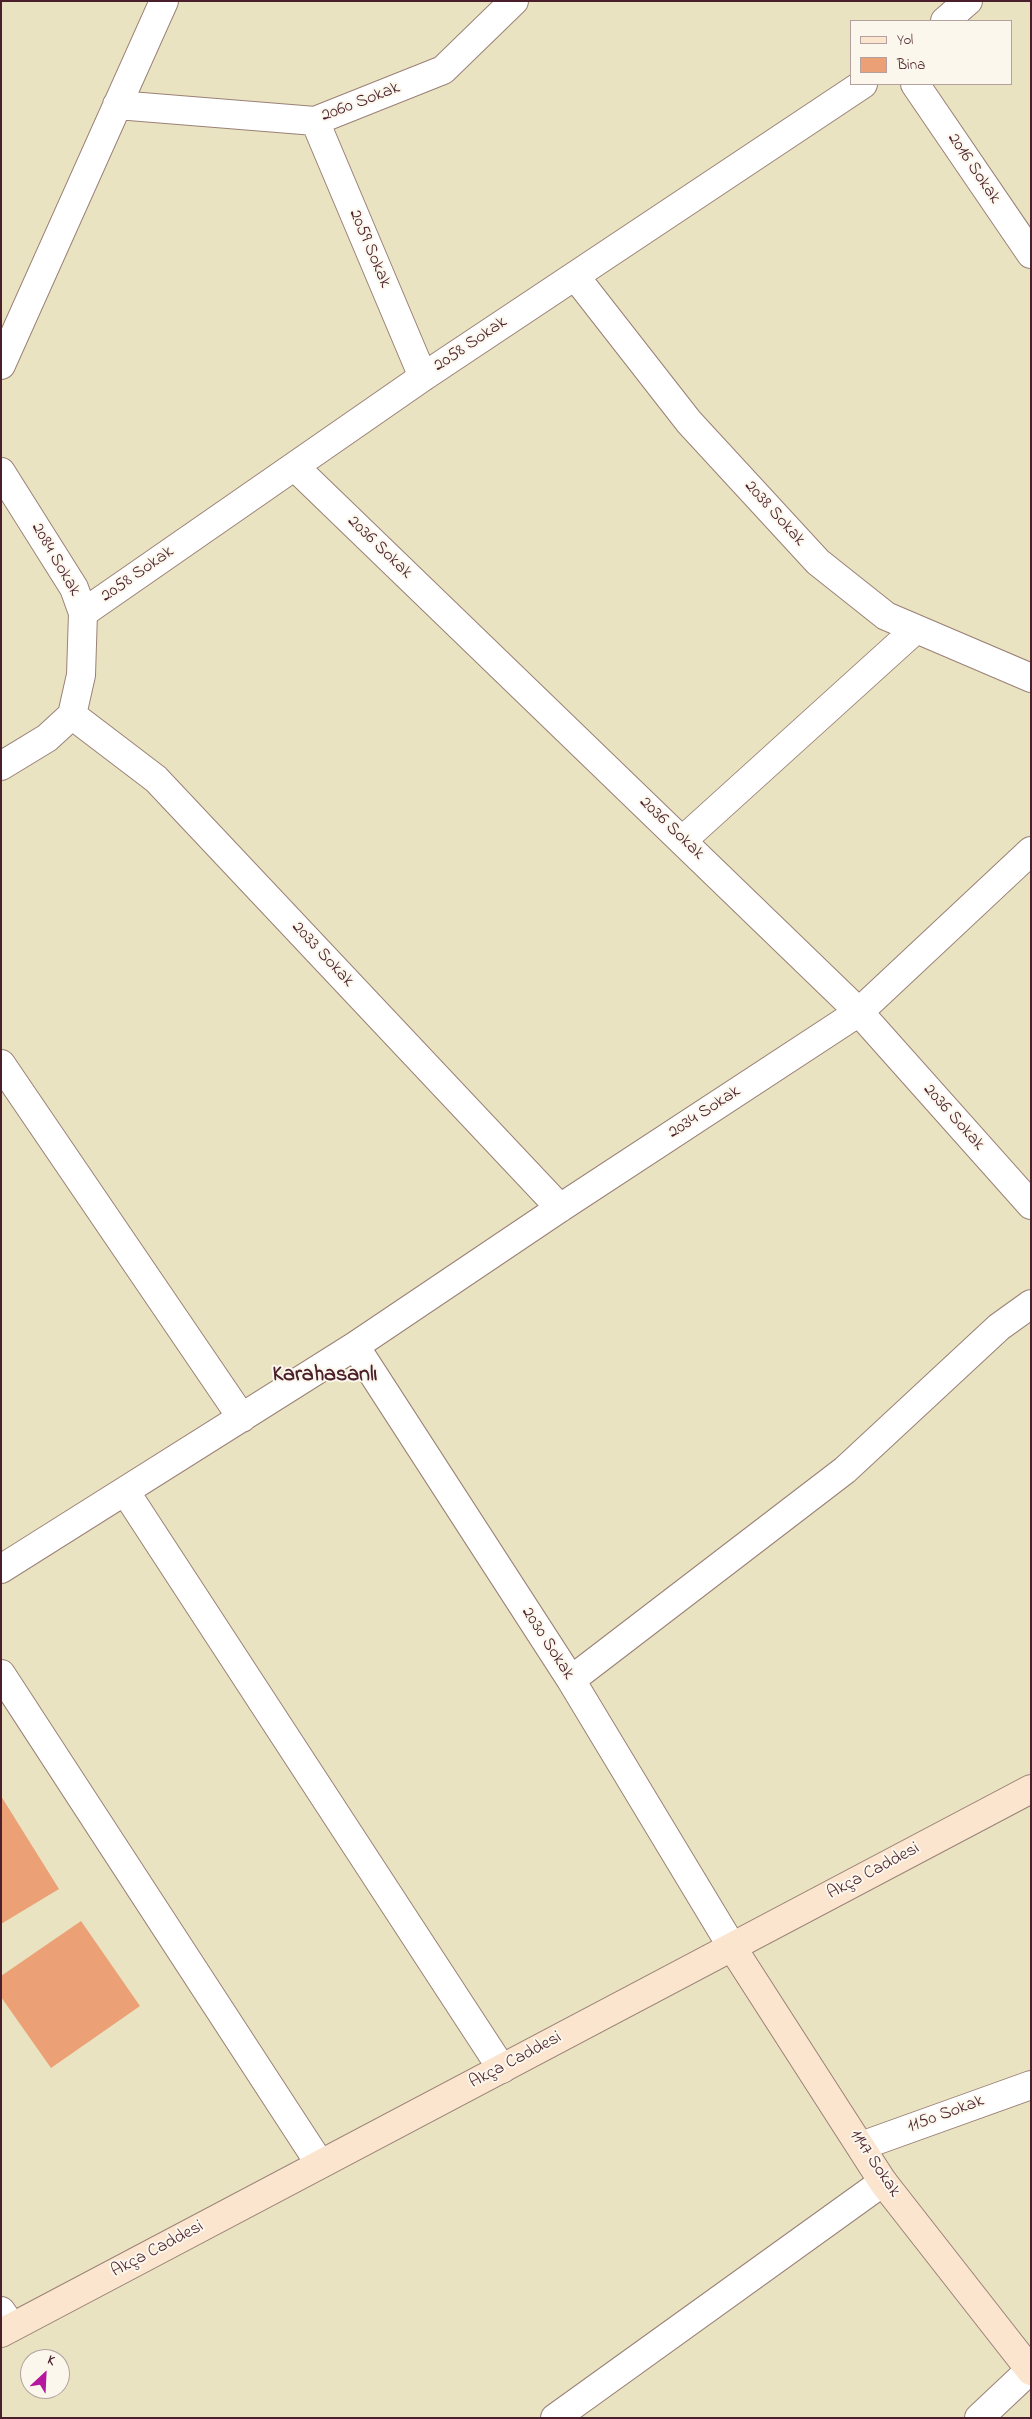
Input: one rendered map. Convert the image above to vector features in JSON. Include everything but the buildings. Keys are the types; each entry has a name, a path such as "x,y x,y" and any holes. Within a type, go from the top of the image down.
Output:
{"street":[{"path":"1,365 164,1"},
{"path":"946,20 968,1"},
{"name":"2060 Sokak","path":"118,105 316,121 443,70 501,4"},
{"name":"2058 Sokak","path":"84,613 423,376 862,85"},
{"name":"2016 Sokak","path":"916,85 1031,254"},
{"name":"2059 Sokak","path":"316,121 423,376"},
{"name":"2038 Sokak","path":"575,276 690,422 818,562 886,616 1031,678"},
{"name":"2036 Sokak","path":"295,467 859,1012 1031,1206"},
{"name":"2084 Sokak","path":"1,472 74,588 84,613 81,675 72,716"},
{"path":"683,840 916,629"},
{"path":"1,766 47,738 72,716"},
{"name":"2033 Sokak","path":"72,716 156,779 560,1208"},
{"name":"2034 Sokak","path":"1,1569 355,1346 560,1208 859,1012 1031,851"},
{"path":"1,1064 242,1418"},
{"path":"571,1680 845,1470 999,1327 1031,1304"},
{"name":"2030 Sokak","path":"355,1346 571,1680 732,1947"},
{"path":"125,1491 502,2069"},
{"path":"1,1674 320,2164"},
{"name":"Akça Caddesi","path":"5,2324 320,2164 1031,1790"},
{"name":"1147 Sokak","path":"732,1947 883,2182 1030,2370"},
{"name":"1150 Sokak","path":"861,2146 1031,2085"},
{"path":"555,2418 883,2182"},
{"path":"979,2418 1030,2370"}],"district":[{"name":"Karahasanlı","path":"325,1376"}]}
